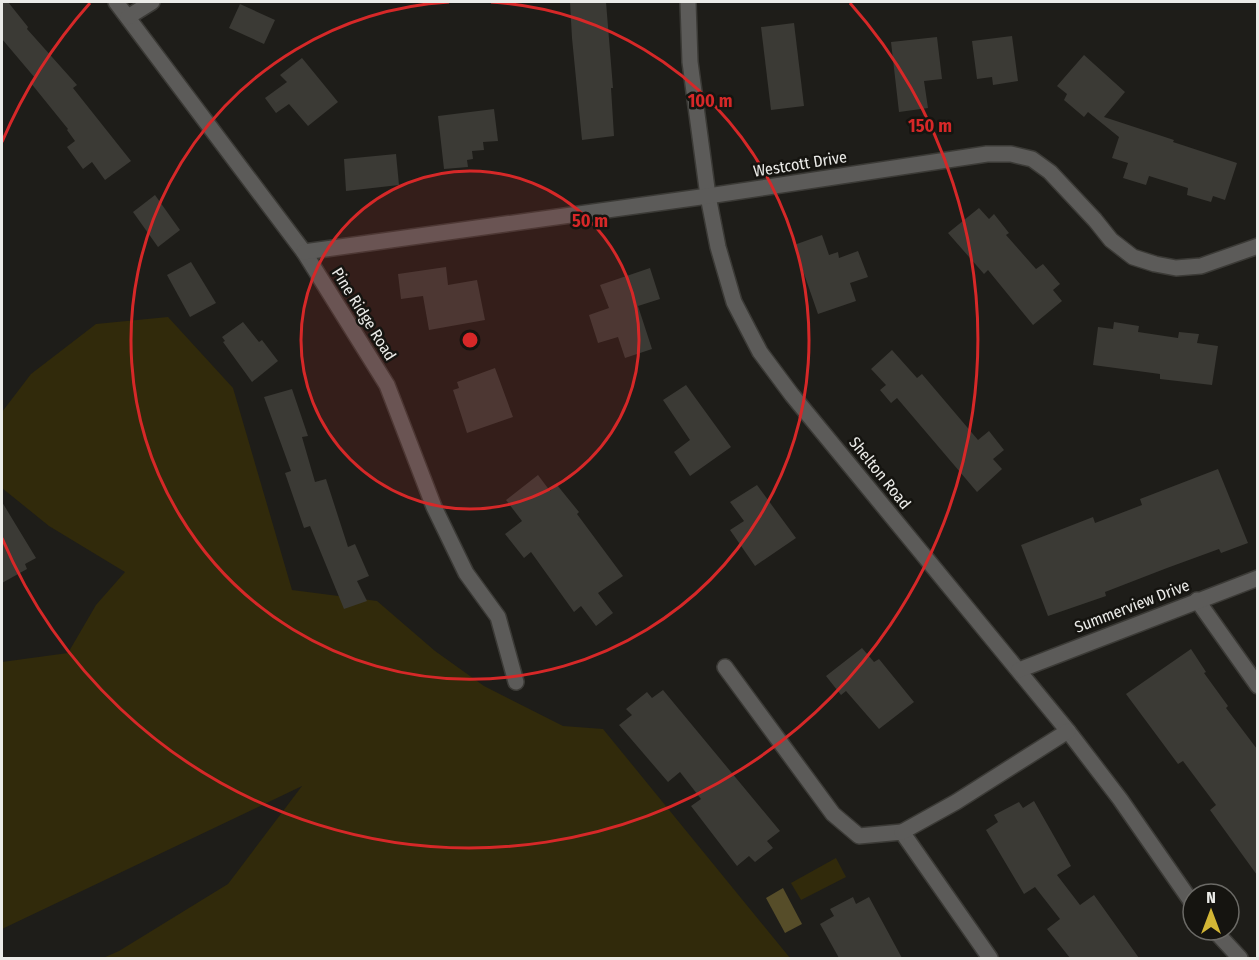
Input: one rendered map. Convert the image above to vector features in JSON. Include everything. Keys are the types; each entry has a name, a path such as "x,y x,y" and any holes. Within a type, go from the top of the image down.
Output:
{"street":[{"name":"Pine Ridge Road","path":"116,2 304,252 387,385 439,517 466,573 498,617 516,682"},
{"path":"128,17 152,2"},
{"name":"Shelton Road","path":"688,2 690,62 708,195 718,247 734,302 760,352 792,395 1068,731 1120,799 1181,887"},
{"name":"Westcott Drive","path":"304,252 987,154 1011,154 1032,159 1050,172 1111,240 1133,257 1176,268 1201,266 1257,246"},
{"name":"Summerview Drive","path":"1019,670 1257,578"},
{"path":"1197,600 1257,686"},
{"path":"724,667 833,814 859,837 902,832 956,802 1068,731"},
{"path":"902,832 990,958"},
{"path":"1225,942 1240,958"}],"shaded area":[{"path":"168,317 233,388 292,590 377,601 435,651 484,686 563,726 603,729 790,958 103,958 119,951 228,884 302,786 2,929 2,662 68,653 96,605 125,572 49,526 2,488 2,412 31,374 96,324"},
{"path":"836,858 846,877 801,900 791,883"},
{"path":"783,888 802,924 785,933 766,898"}],"building":[{"path":"2,2 8,2 28,27 27,29 77,85 73,88 131,161 105,180 92,162 83,169 67,147 75,141 68,129 30,82 35,78 2,39"},
{"path":"570,2 606,2 613,88 611,88 614,136 582,140"},
{"path":"240,4 275,20 264,44 229,28"},
{"path":"794,23 804,106 771,110 761,27"},
{"path":"1012,36 1018,81 993,85 992,77 977,79 972,41"},
{"path":"937,37 942,79 924,81 928,108 899,112 891,42"},
{"path":"1084,55 1125,92 1104,117 1237,163 1225,200 1213,196 1211,202 1187,195 1188,188 1149,176 1146,185 1123,178 1128,163 1112,158 1119,137 1088,112 1084,117 1064,100 1067,94 1057,86"},
{"path":"302,58 338,102 308,126 289,104 276,113 265,98 287,82 280,75"},
{"path":"494,109 498,141 483,142 484,150 472,151 473,159 467,160 468,167 444,169 438,116"},
{"path":"396,154 399,185 346,191 344,159"},
{"path":"155,195 180,230 158,247 133,212"},
{"path":"979,208 989,219 994,214 1009,233 1006,235 1036,269 1043,264 1060,284 1053,290 1062,301 1033,325 988,270 984,274 948,233"},
{"path":"822,235 829,255 838,252 839,258 858,251 868,277 850,283 856,301 818,314 794,245"},
{"path":"191,262 216,303 190,317 167,275"},
{"path":"446,267 448,285 477,280 485,320 429,330 423,296 401,299 398,274"},
{"path":"650,268 660,299 638,306 652,349 625,358 618,337 598,343 589,315 609,308 600,285"},
{"path":"243,322 259,342 262,340 278,361 252,382 223,342 225,341 222,337"},
{"path":"1114,322 1139,326 1138,332 1178,338 1179,332 1199,334 1197,343 1218,346 1212,385 1160,379 1160,374 1093,365 1098,327 1113,329"},
{"path":"892,350 917,378 922,374 978,440 989,431 1004,450 993,459 1002,469 977,492 897,398 891,403 880,390 886,385 871,369"},
{"path":"495,368 513,417 467,433 453,390 459,388 457,382"},
{"path":"686,385 731,447 690,476 674,452 690,440 663,400"},
{"path":"292,389 308,436 302,437 315,482 326,479 348,547 355,544 369,576 357,581 367,601 344,609 310,526 304,528 285,473 291,471 264,397"},
{"path":"1218,469 1248,543 1221,553 1219,549 1105,592 1106,596 1048,616 1021,545 1093,517 1095,523 1142,505 1140,499"},
{"path":"538,475 550,491 557,485 579,512 577,514 623,576 598,593 613,613 596,626 581,606 574,612 531,552 524,558 505,534 522,521 506,500"},
{"path":"757,485 796,538 755,566 730,530 744,521 730,502"},
{"path":"2,502 36,558 25,564 27,569 2,583"},
{"path":"862,648 874,662 879,659 914,702 879,729 846,691 841,695 826,676"},
{"path":"1191,649 1206,672 1204,673 1228,706 1226,708 1257,749 1257,875 1210,810 1216,805 1183,761 1178,764 1126,694"},
{"path":"663,690 780,831 767,841 773,848 755,862 749,856 737,866 691,806 701,799 680,772 668,782 619,725 632,715 626,709 647,692 652,698"},
{"path":"1034,801 1071,866 1057,875 1080,905 1094,895 1139,958 1070,958 1047,929 1060,919 1035,887 1024,894 986,830 998,822 994,815 1019,802 1023,808"},
{"path":"853,897 856,904 869,897 902,958 839,958 820,924 834,916 830,909"}]}
